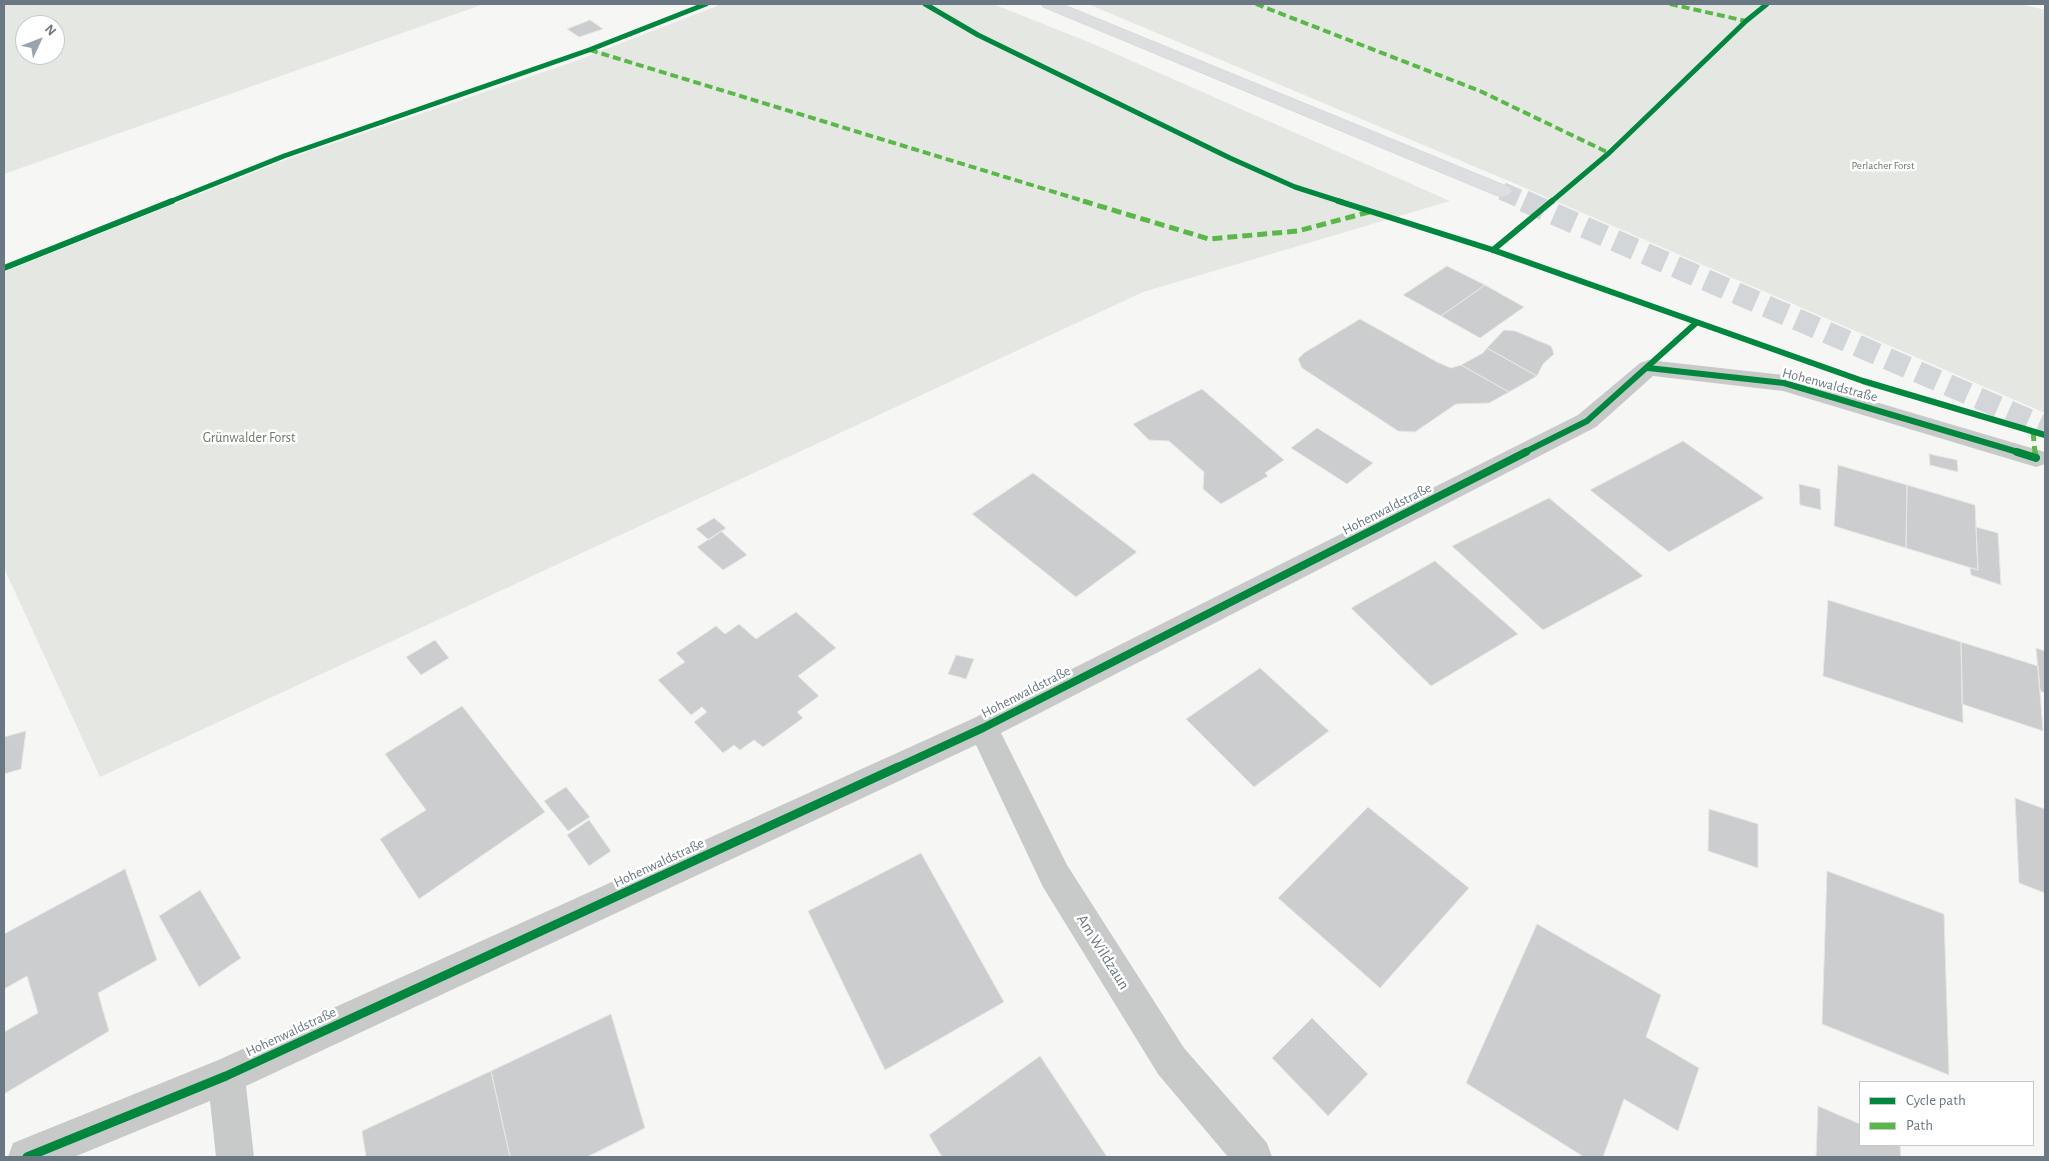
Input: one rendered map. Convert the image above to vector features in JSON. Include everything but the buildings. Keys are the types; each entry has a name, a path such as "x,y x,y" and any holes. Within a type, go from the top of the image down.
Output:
{"main road":[{"path":"1050,4 1502,191"}],"street":[{"name":"Hohenwaldstraße","path":"27,1157 226,1076 983,728 1587,421 1648,368 1784,383 2036,458"},
{"name":"Am Wildzaun","path":"983,728 1055,876 1166,1052 1252,1157"},
{"path":"226,1076 235,1157"}],"green space":[{"path":"4,4 484,4 4,174"},
{"name":"Grünwalder Forst","path":"716,4 993,4 1091,43 1450,201 1143,292 100,777 4,568 4,272 290,158 570,63 717,6"},
{"name":"Perlacher Forst","path":"1088,4 2020,4 2045,10 2045,413 1516,184"}],"tunnel":[{"path":"1502,191 1527,202"},
{"path":"1524,201 2045,427"}],"marked path":[{"path":"1256,4 1480,91 1609,153"},
{"path":"1670,4 1746,21"},
{"path":"590,50 1209,239 1298,231 1369,212"},
{"path":"2033,431 2036,458"}],"cycle path":[{"path":"4,268 284,156 589,50 706,4"},
{"path":"925,4 978,35 1230,158 1295,187 1493,250 1863,381 2045,435"},
{"path":"1493,250 1609,153 1746,21 1767,4"},
{"path":"27,1157 226,1076 983,728 1587,421 1696,323"},
{"path":"1648,368 1784,383 2036,458"}]}
